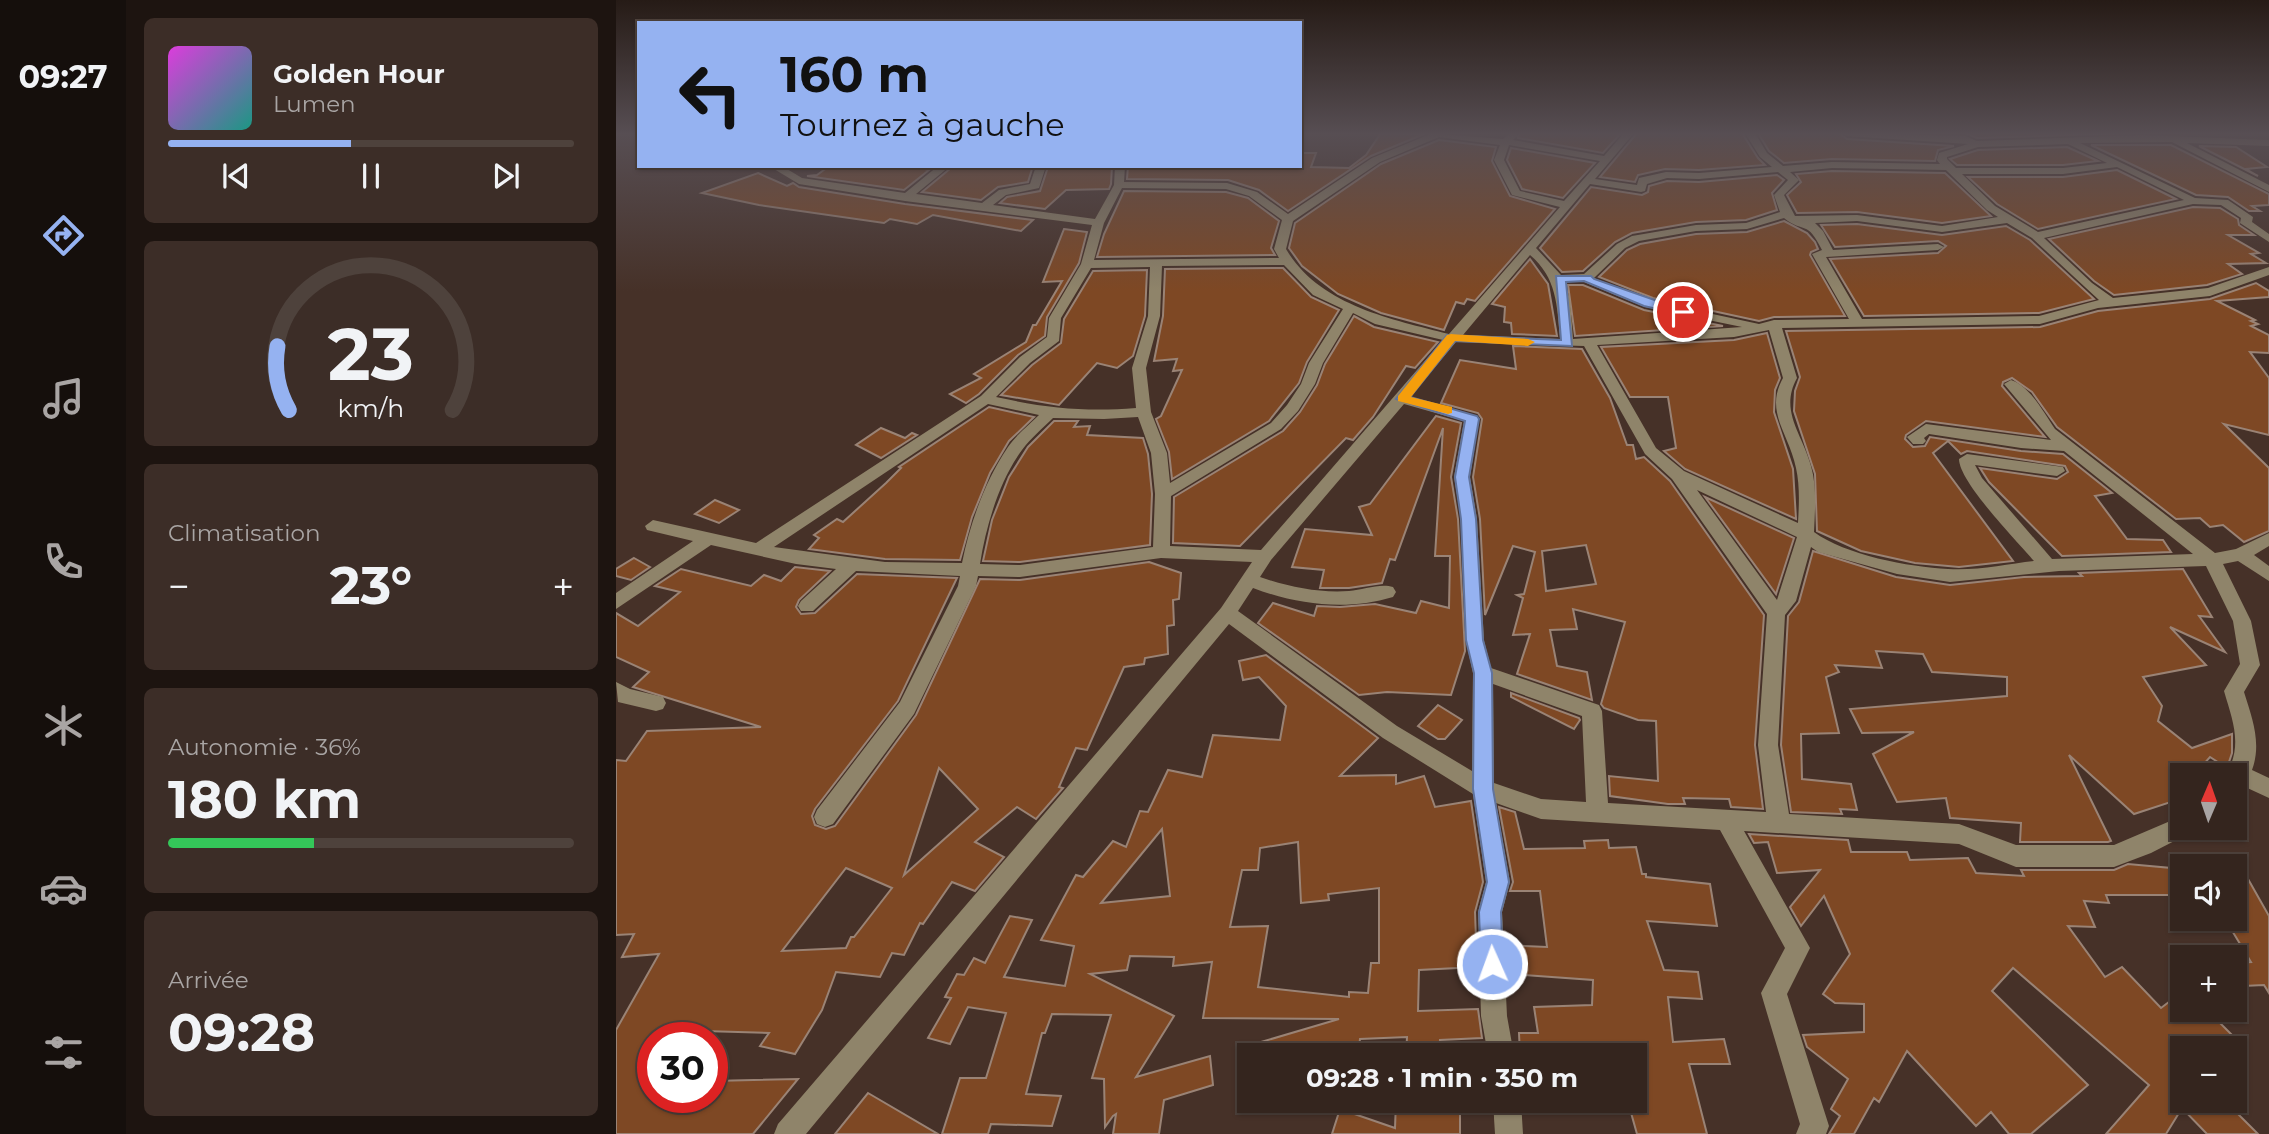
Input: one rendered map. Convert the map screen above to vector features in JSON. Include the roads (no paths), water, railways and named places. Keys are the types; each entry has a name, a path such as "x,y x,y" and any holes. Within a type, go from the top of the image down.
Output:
{"street":[{"path":"830,186 1098,223"},
{"path":"905,198 920,186"},
{"path":"983,208 1003,192 1035,186"},
{"path":"759,549 986,399 1025,360 1054,338 1055,318 1087,264 1098,223 1118,186"},
{"path":"1218,186 1253,194 1288,219"},
{"path":"1337,186 1288,219 1280,249 1287,261 1317,292 1380,321 1451,338 1567,344 1734,333 1768,326 2040,320 2110,302 2210,292 2269,271"},
{"path":"1512,186 1516,193 1566,205"},
{"path":"788,1134 1227,613 1265,556 1583,186"},
{"path":"1620,186 1640,189 1641,186"},
{"path":"1788,186 1779,195 1786,214 1791,219 1857,218 1942,229 2010,219"},
{"path":"1969,186 1991,208 2036,236 2088,286 2110,302"},
{"path":"2163,186 2193,201"},
{"path":"2036,236 2193,201 2224,202 2249,219 2244,221 2269,239"},
{"path":"1560,278 1587,278 1622,246 1636,238 1696,228 1746,226 1786,214"},
{"path":"1801,220 1816,227 1829,253"},
{"path":"1857,322 1818,254 1938,247"},
{"path":"1529,248 1546,261 1560,278 1567,344"},
{"path":"1087,264 1287,261"},
{"path":"1156,264 1154,316 1139,368 1144,412 1159,453 1163,494 1161,552"},
{"path":"1587,278 1590,282 1648,304 1768,326"},
{"path":"1163,494 1276,426 1293,408 1308,384 1315,363 1350,307"},
{"path":"1768,326 1790,378 1783,391 1781,403 1804,467 1807,491 1806,534 1787,601 1776,613"},
{"path":"1588,342 1650,452 1678,475 1806,534 1824,548 1897,568 1950,576 2049,567 2212,560 2241,554 2269,539"},
{"path":"2011,384 2031,404 2050,432 2212,560 2242,621 2250,665 2234,691 2248,744 2241,763"},
{"path":"986,399 1049,413 1104,415 1144,412"},
{"path":"1402,399 1472,419 1462,477 1469,519 1475,640 1483,673 1483,789 1498,882 1490,912 1494,1016 1499,1043"},
{"path":"825,817 907,708 967,586 982,517 1002,471 1015,448 1049,413"},
{"path":"1918,441 1915,437 1926,429 2021,443 2068,446"},
{"path":"2049,567 1976,482 1967,468 1967,459 2057,471"},
{"path":"1678,475 1776,613 1768,745 1779,823"},
{"path":"653,526 796,558 851,565 1020,571 1161,552 1265,556"},
{"path":"616,602 709,538"},
{"path":"2241,554 2269,575"},
{"path":"807,606 851,565"},
{"path":"1249,580 1279,592 1313,598 1361,598 1387,592"},
{"path":"1227,613 1390,732 1483,789 1541,809 1959,834 2016,856 2115,856 2170,832"},
{"path":"1483,673 1592,711 1598,813"},
{"path":"616,690 625,696 656,703"},
{"path":"2247,780 2269,788"},
{"path":"1726,820 1798,948 1774,993 1815,1126 1810,1134"},
{"path":"1508,1113 1509,1134"}]}
